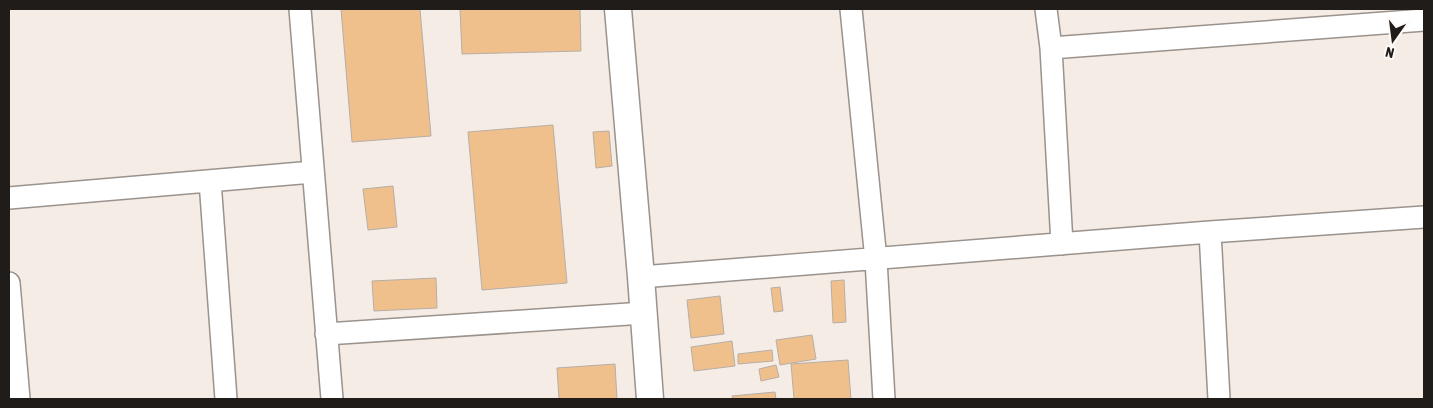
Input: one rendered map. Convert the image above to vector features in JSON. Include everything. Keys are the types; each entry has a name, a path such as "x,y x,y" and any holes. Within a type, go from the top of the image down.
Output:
{"street":[{"path":"300,9 332,399"},
{"path":"618,9 642,277 650,399"},
{"path":"851,9 876,260 884,399"},
{"path":"1046,9 1051,48 1062,244"},
{"path":"1051,48 1424,20"},
{"path":"9,198 313,172"},
{"path":"210,181 226,399"},
{"path":"642,277 1424,217"},
{"path":"1210,232 1219,399"},
{"path":"9,283 19,399"},
{"path":"326,334 644,313"}],"building":[{"path":"341,9 420,9 431,136 352,142"},
{"path":"460,9 580,9 581,51 462,54"},
{"path":"553,125 567,283 482,290 468,132"},
{"path":"609,131 612,166 596,168 593,132"},
{"path":"393,186 397,227 368,230 363,189"},
{"path":"436,278 437,308 374,311 372,281"},
{"path":"844,280 846,322 833,323 831,281"},
{"path":"780,287 783,311 774,312 771,288"},
{"path":"720,296 724,334 691,338 687,300"},
{"path":"812,335 816,359 780,365 776,340"},
{"path":"732,341 735,366 694,371 691,347"},
{"path":"772,350 773,361 738,364 738,354"},
{"path":"848,360 851,399 794,399 791,364"},
{"path":"615,364 617,399 559,399 557,368"},
{"path":"776,365 779,377 761,381 759,369"},
{"path":"775,392 776,399 733,399 732,396"}]}
